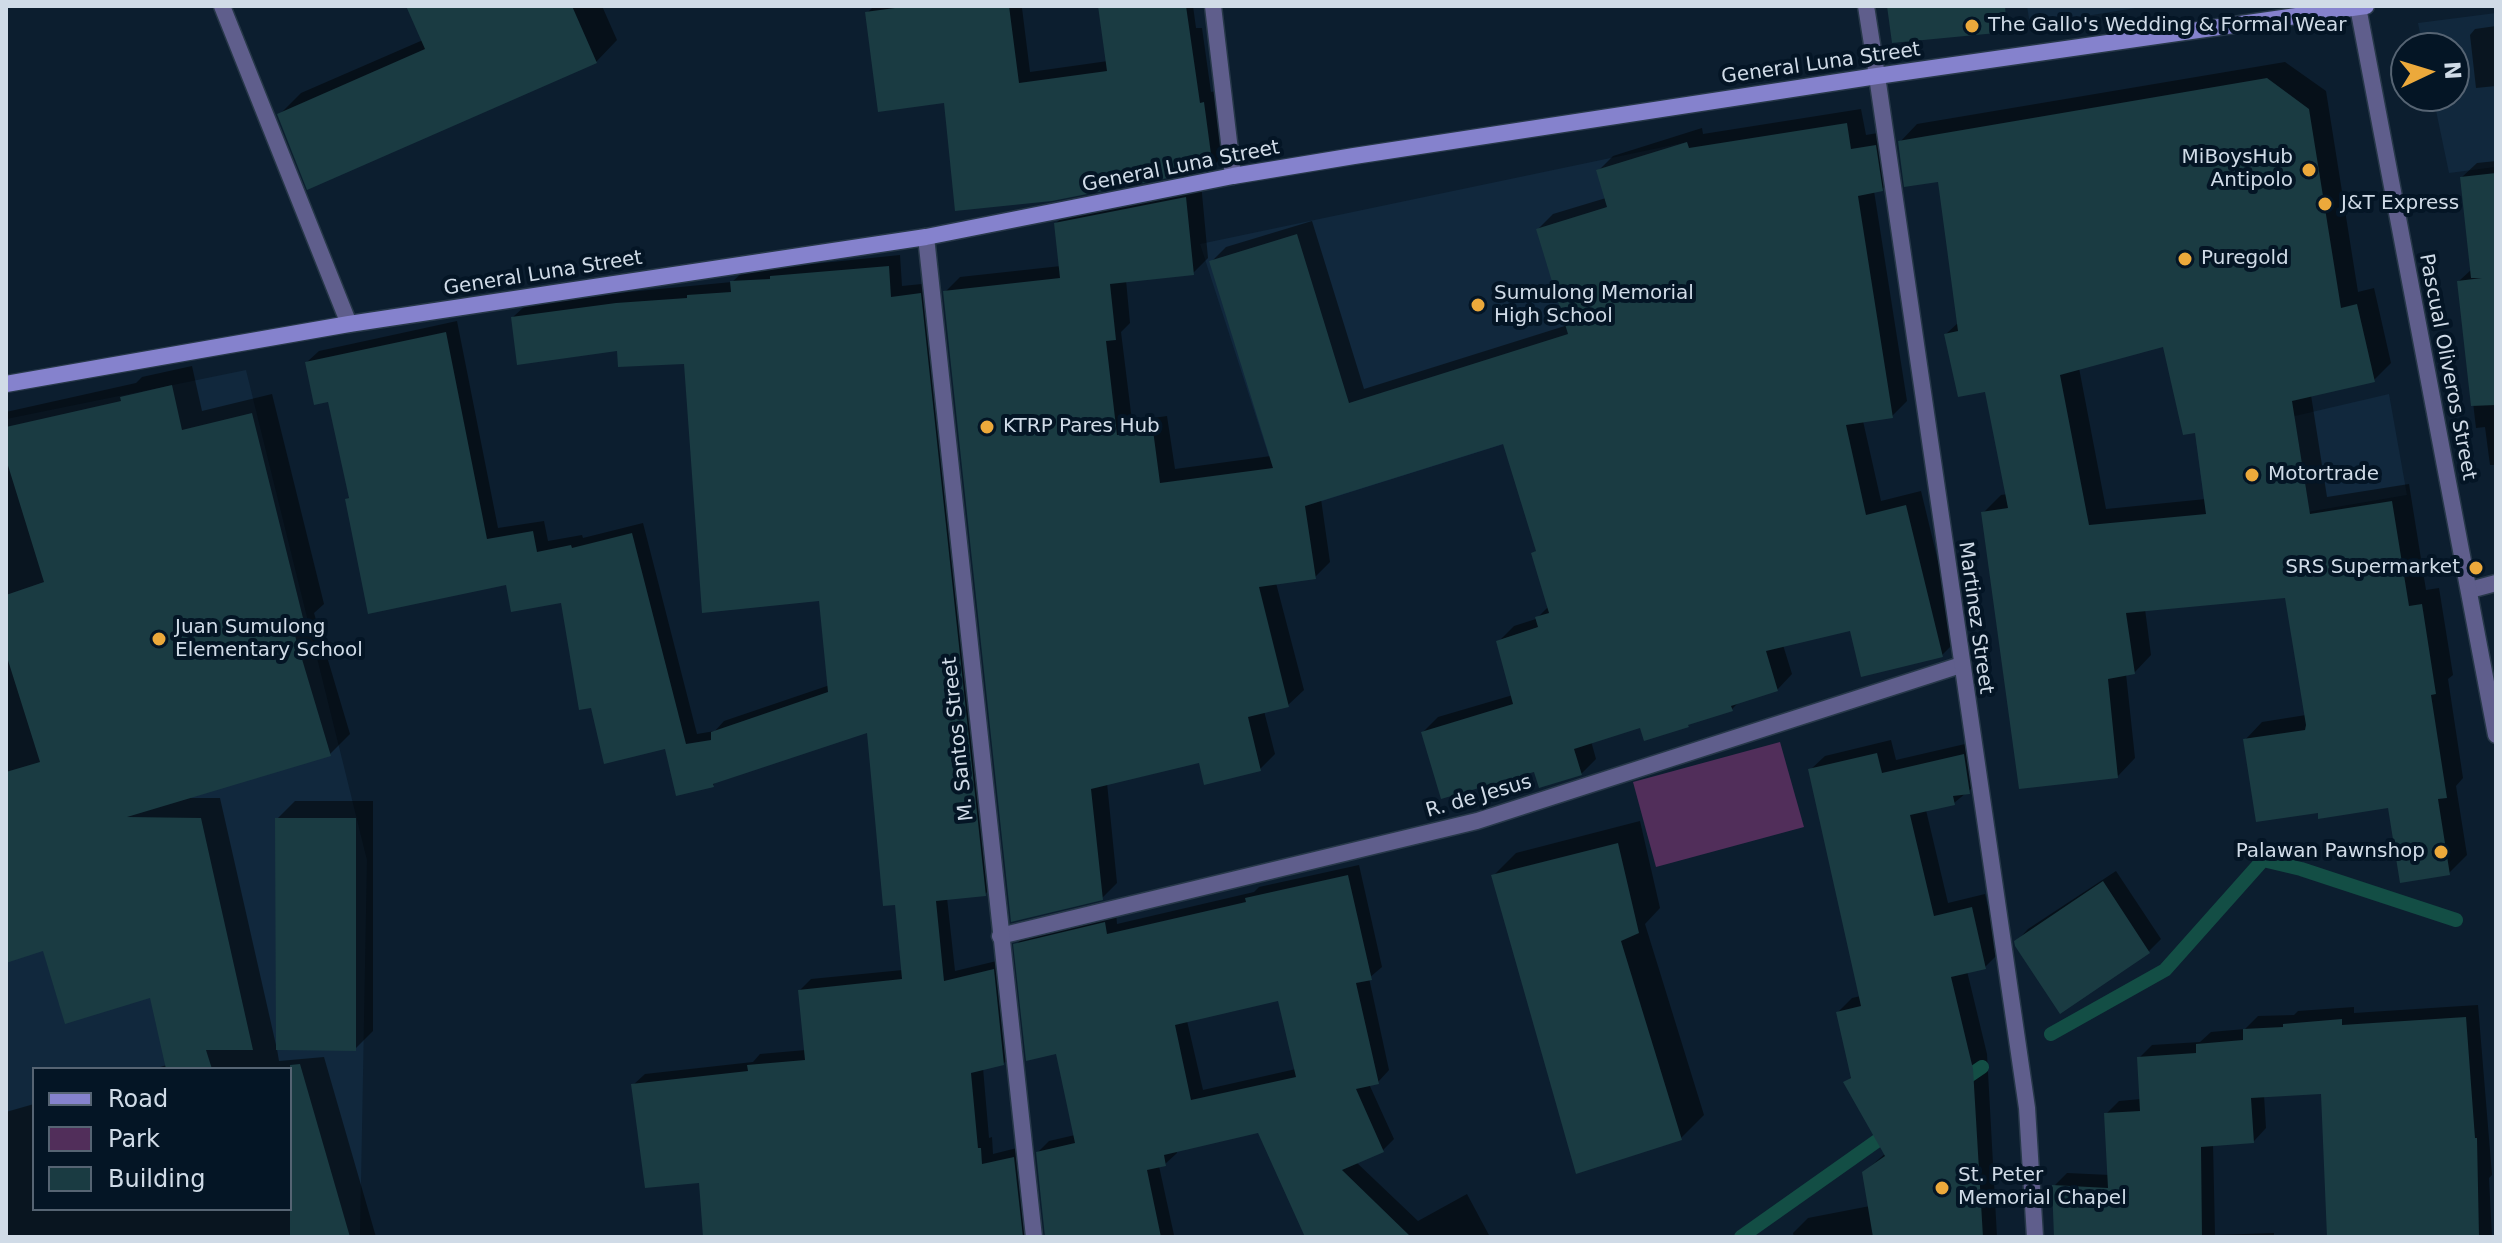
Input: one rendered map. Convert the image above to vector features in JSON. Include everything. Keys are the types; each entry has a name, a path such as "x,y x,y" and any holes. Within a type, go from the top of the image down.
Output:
{"main road":[{"name":"General Luna Street","path":"6,384 349,324 926,237 1233,176 1877,76 2366,6"}],"street":[{"path":"222,6 349,324"},
{"path":"1213,6 1233,176"},
{"name":"Martinez Street","path":"1866,6 2027,1108 2035,1237"},
{"name":"Pascual Oliveros Street","path":"2358,6 2493,705 2496,735"},
{"name":"M. Santos Street","path":"926,237 1034,1237"},
{"path":"2470,590 2496,583"},
{"name":"R. de Jesus","path":"1000,936 1477,821 1961,665"}],"shaded area":[{"path":"2027,6 2148,6 2030,25"},
{"path":"2496,13 2496,167 2449,173 2436,112 2470,112 2470,32 2420,32 2418,23"},
{"name":"Sumulong Memorial High School","path":"1687,142 1756,365 1287,512 1200,244"},
{"name":"Juan Sumulong Elementary School","path":"246,370 367,860 360,1237 6,1237 6,419"},
{"path":"2389,394 2407,495 2208,529 2196,439"}],"green space":[{"path":"1780,742 1804,827 1656,867 1633,782"}],"building":[{"path":"406,6 572,6 597,63 307,190 277,114 425,49"},
{"path":"910,6 1009,6 1019,83 1107,71 1098,6 1186,6 1213,169 1052,201 955,211 944,103 878,112 865,12"},
{"path":"1887,6 2005,6 2007,32 1892,43"},
{"path":"2267,78 2309,109 2341,308 2357,304 2375,382 2292,401 2310,514 2392,501 2409,606 2422,604 2436,694 2431,695 2447,798 2438,799 2450,875 2400,883 2388,808 2318,819 2318,813 2256,822 2243,739 2305,730 2306,725 2285,598 2126,613 2135,674 2108,679 2118,778 2019,789 1981,512 2008,508 1985,392 1958,397 1944,334 1958,331 1938,182 1904,187 1898,141","holes":["2163,347 2183,435 2195,433 2206,514 2089,525 2060,375"]},
{"path":"1847,123 1851,149 1876,145 1883,191 1858,196 1893,418 1846,425 1866,515 1906,505 1943,657 1861,677 1850,631 1766,651 1778,691 1731,706 1733,711 1644,741 1640,728 1574,749 1582,775 1539,788 1534,772 1441,799 1421,732 1513,704 1496,641 1538,627 1535,617 1549,613 1531,553 1536,551 1503,444 1305,506 1316,579 1259,587 1289,707 1248,717 1261,771 1204,785 1199,763 1091,789 1103,900 1011,922 943,291 1060,278 1054,223 1186,197 1194,275 1110,284 1116,340 1106,341 1117,435 1153,430 1160,483 1273,468 1209,261 1297,234 1349,403 1568,334 1536,229 1607,207 1596,170 1687,142 1689,148"},
{"path":"2496,173 2496,405 2471,406 2457,281 2482,278 2471,278 2460,177"},
{"path":"889,266 891,297 921,293 986,896 936,901 944,981 994,969 1004,1065 971,1073 978,1148 981,1148 982,1164 1014,1157 1023,1237 703,1237 699,1183 645,1188 631,1084 748,1071 747,1065 805,1060 798,990 902,979 895,905 883,906 867,733 713,784 714,787 676,796 665,749 604,764 591,708 579,710 561,603 511,612 506,585 368,614 345,499 349,498 328,402 314,405 305,362 446,332 487,539 533,531 537,552 571,545 572,548 632,533 686,744 711,740 711,732 828,692 819,601 702,613 684,364 618,367 617,351 517,365 511,317 731,292 730,281"},
{"name":"Juan Sumulong Elementary School","path":"172,385 182,430 252,413 305,626 293,629 331,756 127,817 201,818 253,1050 206,1050 211,1067 166,1067 150,998 65,1024 43,951 6,963 6,772 40,762 6,654 6,595 44,582 6,459 6,427 121,401 120,397"},
{"path":"1877,753 1882,773 1964,754 1970,794 1953,796 1955,805 1910,815 1934,916 1972,907 1986,969 1951,977 1973,1069 1983,1237 1873,1237 1862,1172 1885,1156 1843,1082 1851,1078 1836,1012 1861,1006 1808,769"},
{"path":"275,818 356,818 356,1051 276,1050"},
{"path":"1618,843 1639,933 1621,941 1682,1140 1576,1174 1491,875"},
{"path":"1348,875 1372,980 1356,983 1379,1084 1356,1089 1384,1152 1342,1170 1411,1237 1305,1237 1258,1133 1164,1155 1166,1166 1147,1170 1161,1237 1045,1237 1036,1152 1075,1143 1056,1054 1026,1061 1013,944 1105,922 1107,934 1246,902 1245,898","holes":["1278,1001 1296,1077 1191,1100 1175,1025"]},
{"path":"2103,881 2150,953 2060,1014 2014,941"},
{"path":"2466,1017 2477,1138 2479,1237 2327,1237 2321,1094 2251,1098 2254,1143 2201,1147 2202,1237 2054,1237 2052,1185 2108,1188 2104,1113 2140,1111 2137,1057 2196,1053 2196,1044 2243,1040 2243,1029 2283,1027 2283,1024 2342,1019 2342,1025"},
{"path":"300,1064 350,1237 290,1237 290,1065"}],"waterway":[{"path":"2051,1034 2165,970 2263,860 2301,869 2456,920"},
{"path":"1960,1082 1982,1067"},
{"path":"1741,1237 1891,1131"}],"place":[{"name":"The Gallo's Wedding & Formal Wear","path":"1972,26"},
{"name":"MiBoysHub Antipolo","path":"2309,170"},
{"name":"J&T Express","path":"2325,204"},
{"name":"Puregold","path":"2185,259"},
{"name":"Sumulong Memorial High School","path":"1478,305"},
{"name":"KTRP Pares Hub","path":"987,427"},
{"name":"Motortrade","path":"2252,475"},
{"name":"SRS Supermarket","path":"2476,568"},
{"name":"Juan Sumulong Elementary School","path":"159,639"},
{"name":"Palawan Pawnshop","path":"2441,852"},
{"name":"St. Peter Memorial Chapel","path":"1942,1188"}]}
